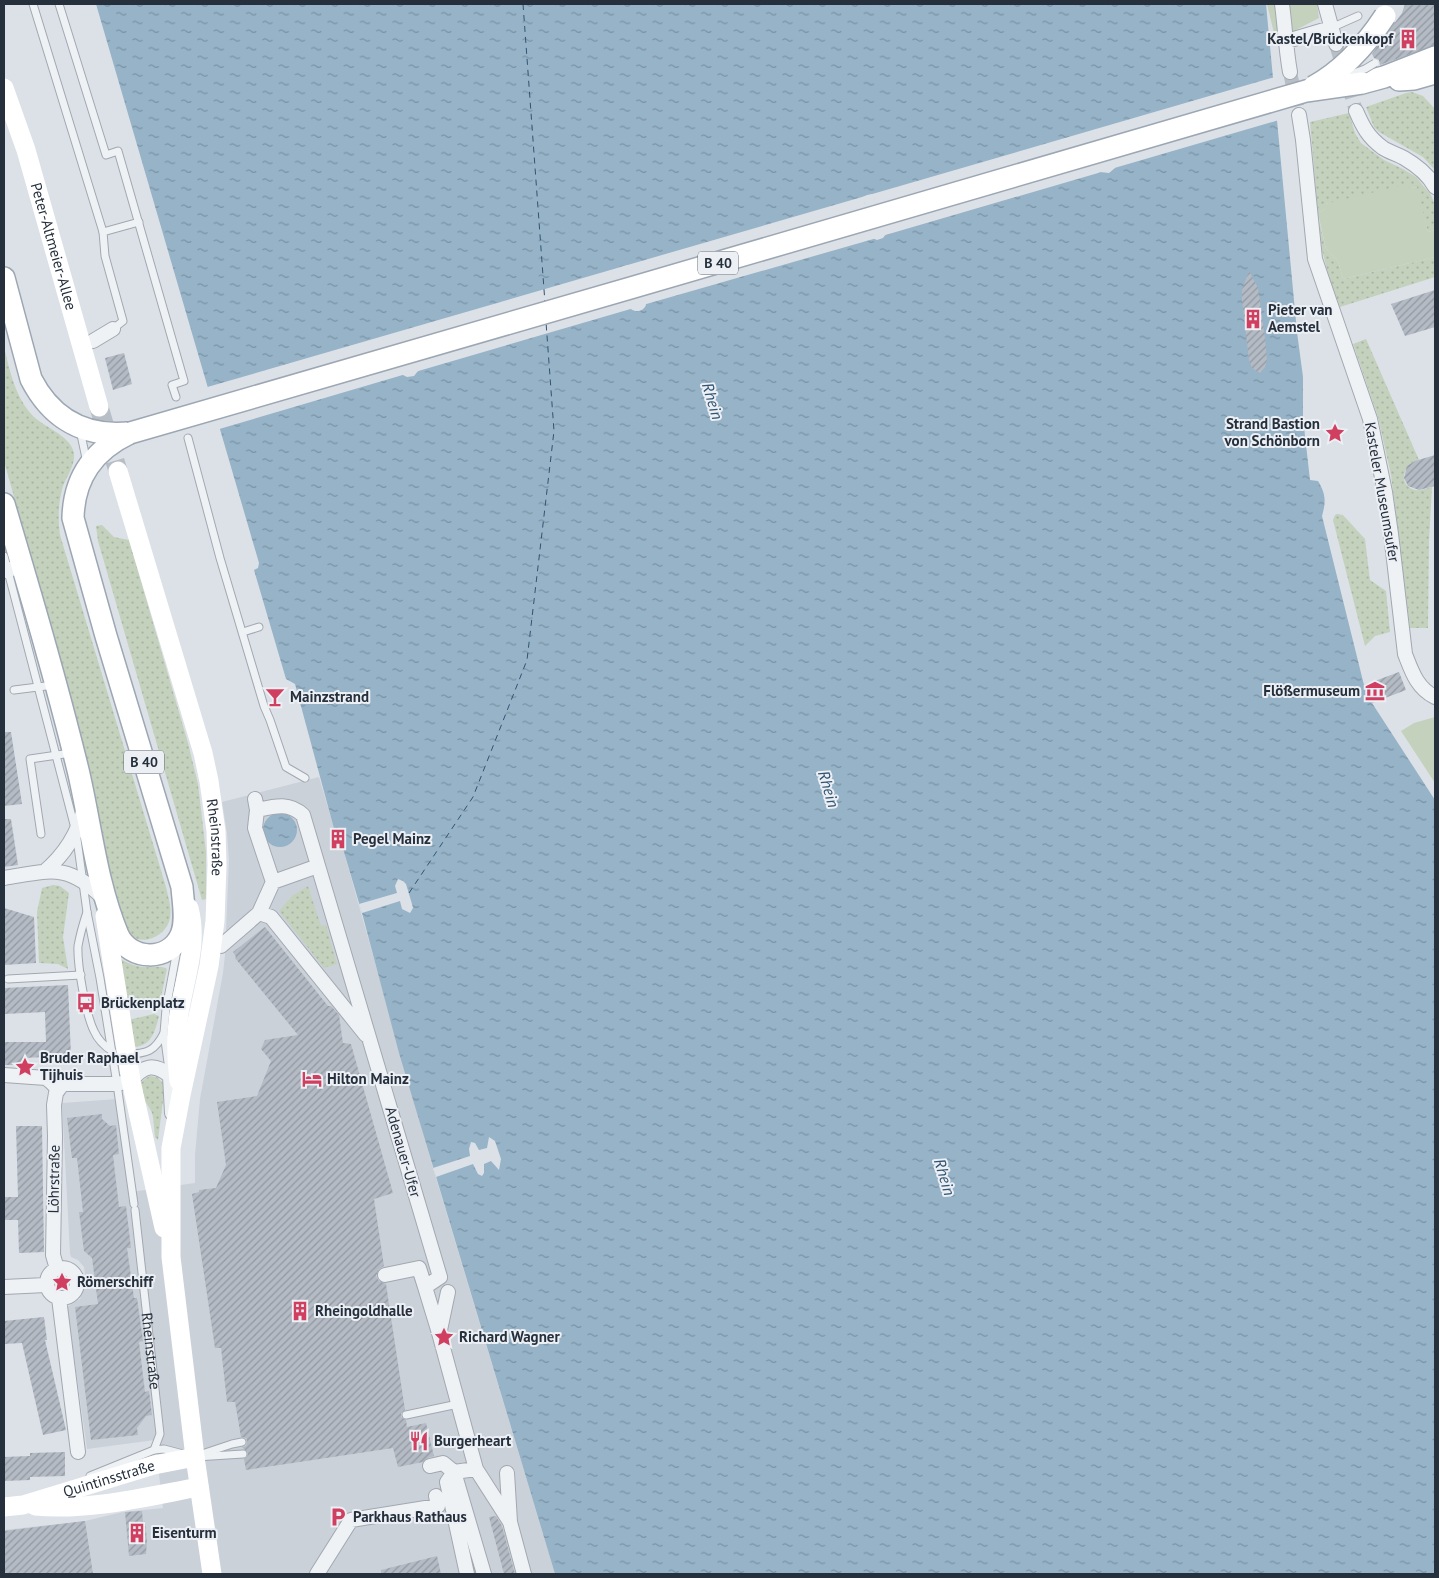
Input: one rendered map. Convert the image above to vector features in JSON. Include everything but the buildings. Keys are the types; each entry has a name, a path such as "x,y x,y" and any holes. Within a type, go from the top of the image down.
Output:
{"main road":[{"name":"B 40","path":"1306,91 1322,82 1351,60 1375,32 1388,10"},
{"name":"B 40","path":"4,278 31,379 46,404 56,413 79,427 105,433 130,432 644,285 1306,91 1428,72"},
{"name":"Peter-Altmeier-Allee","path":"4,88 26,150 99,407"},
{"name":"Rheinstraße","path":"96,889 119,937 129,949 143,955 158,955 171,948 180,937 184,920 182,887 73,518 74,502 79,484 87,468 108,445 130,432"},
{"name":"Rheinstraße","path":"118,471 135,533 203,753 216,831 217,885 211,949 200,1013 180,1095 171,1148 171,1257 195,1457 212,1574"},
{"path":"4,504 9,566"},
{"name":"Rheinstraße","path":"9,566 47,686 65,754 85,805 124,1082 171,1257"},
{"path":"180,1095 176,1055 177,1039 180,1009 191,957 193,935 191,915 182,887"},
{"name":"Quintinsstraße","path":"4,1508 23,1505 154,1465 195,1457"},
{"name":"Quintinsstraße","path":"23,1505 55,1508 91,1506 199,1487"}],"street":[{"path":"1282,4 1290,72"},
{"path":"1325,4 1336,44"},
{"path":"1287,42 1331,28"},
{"path":"1356,111 1364,129 1372,138 1385,149 1420,168 1435,186"},
{"name":"Kasteler Museumsufer","path":"1299,115 1316,259 1370,419 1386,500 1406,654 1419,685 1431,695"},
{"path":"93,341 113,329"},
{"name":"Adenauer-Ufer","path":"273,882 255,828 256,804 284,805 298,810 303,815 440,1276 425,1287"},
{"path":"44,872 62,855 76,832 85,805"},
{"path":"221,946 265,915 273,882 318,866"},
{"path":"4,878 44,872 58,872 70,874 96,889"},
{"path":"265,915 370,1039"},
{"path":"4,1075 46,1078 58,1090 61,1086 70,1083 124,1082 140,1071 150,1067 160,1069 170,1076"},
{"name":"Rheinstraße","path":"170,1076 172,1094 171,1148"},
{"name":"Löhrstraße","path":"56,1269 53,1254 54,1104 58,1090"},
{"path":"385,1274 420,1268 440,1333 476,1470 510,1522"},
{"path":"56,1269 71,1271 77,1284 73,1293 59,1298 50,1293 46,1284 49,1275 56,1269"},
{"path":"4,1287 46,1284"},
{"path":"440,1333 448,1292"},
{"path":"59,1298 78,1452"},
{"path":"430,1466 443,1464 454,1472 484,1574"},
{"path":"467,1574 446,1482 454,1472 476,1470"},
{"path":"507,1473 510,1522 524,1574"},
{"path":"317,1574 351,1520 438,1506 436,1496"}],"lane":[{"path":"33,4 103,232 105,256 123,321 113,329"},
{"path":"59,4 106,154 118,151 184,382 172,385 176,397"},
{"path":"1331,28 1358,16"},
{"path":"1306,91 1365,69 1375,63"},
{"path":"103,232 139,222"},
{"path":"79,427 87,468"},
{"path":"188,438 220,558 264,706 286,767 305,778"},
{"path":"243,632 259,628"},
{"path":"14,690 47,686"},
{"path":"41,834 30,759 65,754"},
{"name":"Rheinstraße","path":"65,754 76,832 96,889 82,926 78,948 81,975 93,1030 99,1039 119,1052"},
{"name":"Rheinstraße","path":"87,912 102,986 119,1052"},
{"name":"Rheinstraße","path":"170,1076 164,1033 174,959 180,937"},
{"path":"8,979 81,975"},
{"path":"119,1052 139,1054 152,1050 159,1043 164,1033"},
{"name":"Rheinstraße","path":"124,1082 135,1207 160,1434 154,1450"},
{"path":"406,1415 458,1404"},
{"path":"195,1457 242,1442"},
{"path":"154,1450 164,1449 195,1457 243,1454"},
{"name":"Quintinsstraße","path":"23,1505 154,1450"}],"shaded area":[{"path":"319,777 336,835 340,834 433,1168 555,1574 4,1574 4,1530 85,1521 123,1512 163,1508 155,1440 87,1449 67,1307 80,1299 86,1283 84,1267 78,1260 71,1257 70,1253 62,1103 118,1099 131,1192 195,1183 195,1155 200,1099 225,955 229,860 222,802"}],"green space":[{"path":"1267,4 1317,4 1319,18 1294,31 1275,37"},
{"path":"1412,92 1423,96 1435,109 1435,170 1423,157 1379,132 1374,127 1366,107"},
{"path":"1349,113 1355,133 1361,143 1384,160 1416,177 1431,195 1435,205 1435,230 1428,232 1416,187 1325,204 1325,209 1318,213 1310,122"},
{"path":"1408,184 1409,188 1417,187 1428,232 1435,230 1435,257 1343,279 1338,261 1326,249 1318,213 1325,209 1325,204"},
{"path":"1319,220 1326,249 1338,261 1343,279 1435,257 1435,277 1340,307 1322,250"},
{"path":"1366,339 1419,460 1408,466 1405,471 1404,481 1410,488 1416,490 1432,487 1428,628 1410,628 1391,475 1378,417 1353,344"},
{"path":"4,347 17,392 27,409 38,420 63,437 72,448 74,454 72,466 60,498 60,535 166,887 170,906 170,918 165,929 160,934 148,939 136,939 130,936 121,924 79,729 4,461"},
{"path":"1337,514 1343,515 1365,539 1370,580 1386,591 1390,632 1375,636 1365,646 1333,520"},
{"path":"102,525 114,537 129,540 188,743 198,784 206,852 206,899 202,900 98,541 96,526"},
{"path":"1435,717 1435,783 1401,731 1414,723"},
{"path":"53,885 60,886 69,893 63,937 68,969 58,964 39,963 37,912 42,888"},
{"path":"308,886 321,926 326,925 337,964 324,968 279,911 292,896"},
{"path":"117,957 136,966 162,967 167,969 160,1002 127,1006"},
{"path":"154,1014 159,1016 151,1038 143,1045 131,1047 128,1020"},
{"path":"150,1076 157,1077 165,1085 158,1140 155,1137 152,1113 139,1089 143,1080"}],"water":[{"name":"Rhein","path":"96,4 1266,4 1297,332 1303,377 1303,418 1310,480 1318,481 1323,490 1325,502 1322,516 1364,685 1372,703 1435,800 1435,1574 555,1574 399,1053 342,841 340,835 336,836 295,684 286,679 254,570 258,568 259,563","holes":["1096,129 1102,129 1115,168 1109,173 1100,172 1091,132","873,194 886,234 883,238 877,240 872,238 863,197","634,266 646,305 642,310 635,311 631,309 620,271 621,267","394,335 406,335 418,371 414,376 407,377 403,375 392,338"]},
{"path":"280,813 287,814 292,818 296,823 296,837 292,842 287,846 280,847 273,846 268,842 264,837 263,830 264,823 268,818 273,814"}],"pier":[{"path":"1275,77 1279,120 1111,169 1102,132 1096,131 1092,135 1102,170 1105,171 882,236 884,234 874,198 868,197 864,201 874,237 877,238 643,305 632,268 626,268 622,271 634,308 415,372 404,336 398,336 394,339 406,374 216,430 204,388"},
{"path":"398,879 406,884 413,908 410,913 402,909 400,901 362,913 359,904 397,893 395,886"},
{"path":"489,1137 495,1141 501,1159 499,1170 491,1161 484,1164 482,1176 478,1174 473,1164 436,1177 433,1168 470,1156 471,1142 475,1143 479,1150 487,1148"}],"ferry route":[{"path":"523,4 545,303"},
{"path":"409,893 473,797 527,660 554,431 546,322"}],"tunnel":[{"path":"1336,44 1356,111"},
{"path":"1290,72 1299,115"},
{"path":"99,407 118,471"}],"place":[{"name":"Kastel/Brückenkopf","path":"1408,39"},
{"name":"Pieter van Aemstel","path":"1253,319"},
{"name":"Strand Bastion von Schönborn","path":"1335,433"},
{"name":"Flößermuseum","path":"1375,691"},
{"name":"Mainzstrand","path":"275,697"},
{"name":"Pegel Mainz","path":"338,839"},
{"name":"Brückenplatz","path":"86,1003"},
{"name":"Bruder Raphael Tijhuis","path":"25,1067"},
{"name":"Hilton Mainz","path":"312,1079"},
{"name":"Römerschiff","path":"62,1282"},
{"name":"Rheingoldhalle","path":"300,1311"},
{"name":"Richard Wagner","path":"444,1337"},
{"name":"Burgerheart","path":"419,1441"},
{"name":"Parkhaus Rathaus","path":"338,1517"},
{"name":"Eisenturm","path":"137,1533"}]}
